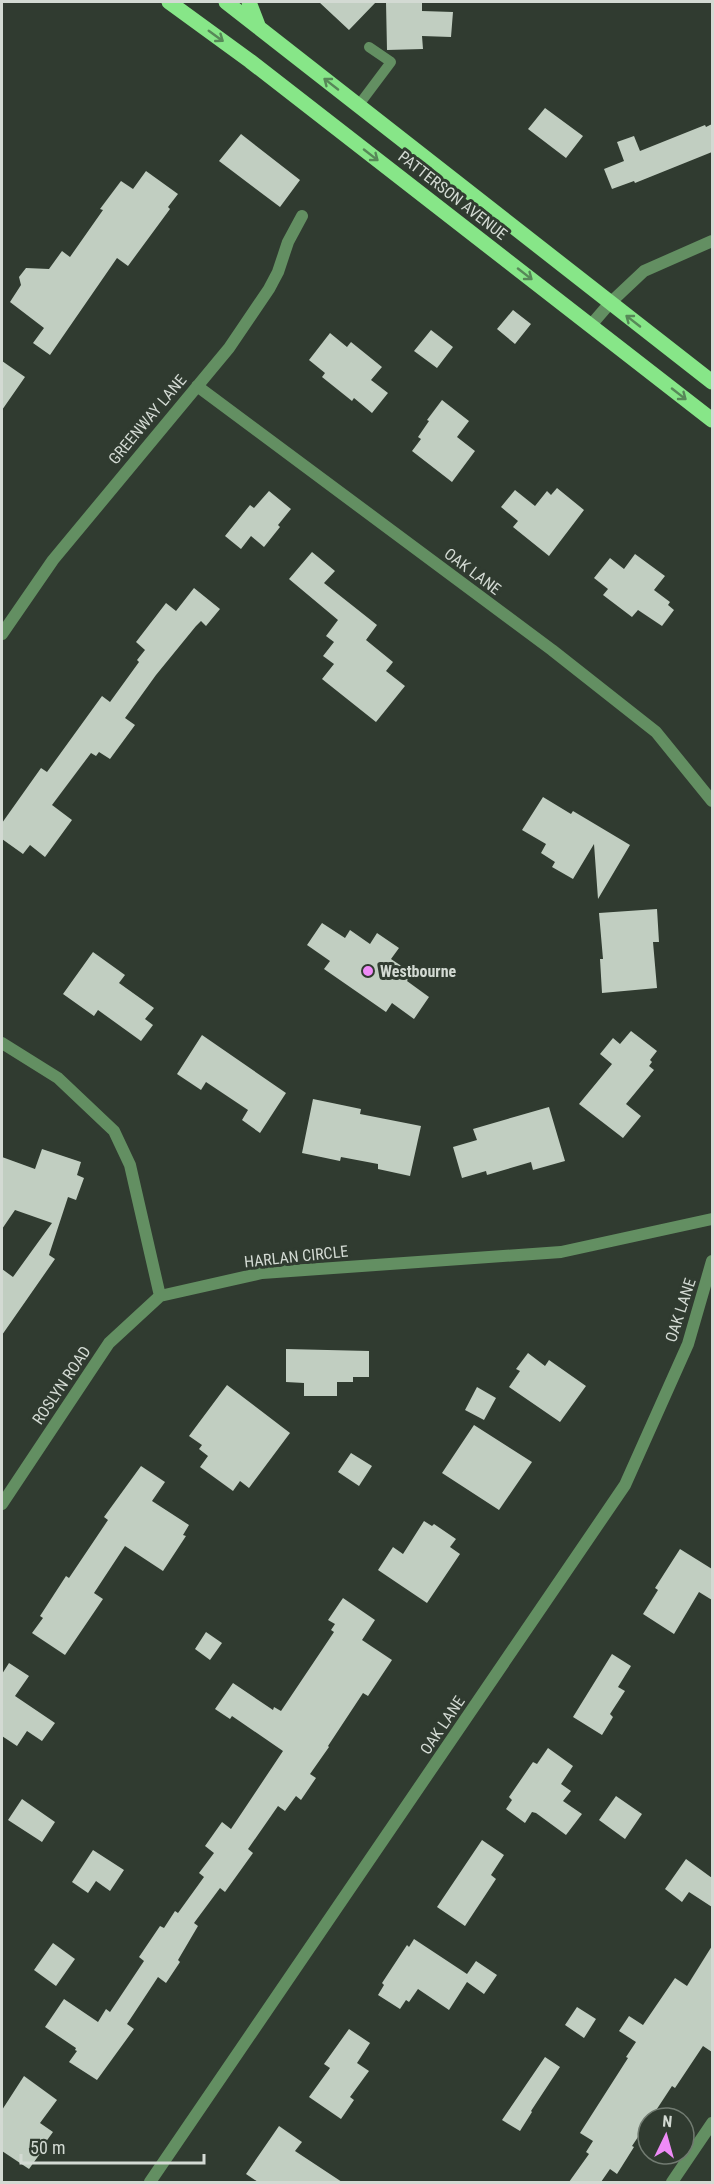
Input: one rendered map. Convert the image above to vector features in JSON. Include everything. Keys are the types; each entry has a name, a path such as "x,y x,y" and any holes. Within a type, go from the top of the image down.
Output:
{"main road":[{"name":"PATTERSON AVENUE","path":"169,2 250,61 712,420"},
{"name":"PATTERSON AVENUE","path":"226,2 712,382"},
{"path":"249,2 259,28"}],"street":[{"name":"GREENWAY LANE","path":"2,634 53,560 229,348 269,289 278,272 288,242 302,216"},
{"path":"591,325 610,303 644,271 712,241"},
{"name":"OAK LANE","path":"196,386 552,650 656,732 712,801"},
{"path":"2,1043 58,1078 114,1131 130,1165 160,1296"},
{"name":"HARLAN CIRCLE","path":"160,1296 262,1274 561,1252 712,1219"},
{"name":"OAK LANE","path":"150,2182 625,1485 687,1344 712,1261"},
{"name":"ROSLYN ROAD","path":"2,1503 109,1343 160,1296"},
{"path":"672,2182 712,2123"}],"lane":[{"path":"358,105 391,62 369,47"}],"building":[{"path":"319,2 376,2 349,30"},
{"path":"386,2 422,2 422,11 453,12 451,37 422,36 423,49 387,50"},
{"path":"545,108 583,136 566,158 528,129"},
{"path":"712,124 712,152 635,183 634,181 612,189 604,169 624,161 617,142 634,136 640,151"},
{"path":"241,134 300,180 280,207 219,161"},
{"path":"146,171 178,194 168,207 170,209 128,266 117,258 50,355 33,343 44,328 10,302 21,285 19,277 26,268 49,269 62,251 70,257 103,210 100,209 121,181 133,189"},
{"path":"513,310 531,324 515,344 497,329"},
{"path":"431,330 453,347 437,368 414,351"},
{"path":"330,333 347,347 351,342 382,367 371,380 388,393 372,413 354,398 352,401 322,377 325,373 309,360"},
{"path":"2,361 25,377 2,410"},
{"path":"442,400 469,421 457,437 475,451 452,482 412,451 421,439 418,437 429,421 427,420"},
{"path":"557,488 584,510 549,556 513,527 518,521 501,507 515,490 535,506 547,491 551,495"},
{"path":"269,491 291,509 264,547 251,536 241,549 225,536 250,505 254,508"},
{"path":"312,552 335,571 324,583 377,625 366,640 393,662 386,671 405,686 376,722 322,679 334,664 323,656 334,642 326,636 338,620 289,579"},
{"path":"635,554 665,576 654,590 670,602 668,605 674,610 662,626 638,610 632,617 603,595 608,589 594,578 610,558 624,569"},
{"path":"194,588 220,609 206,626 201,621 196,626 156,675 125,718 135,725 110,759 99,752 96,756 91,753 52,805 72,820 45,857 30,845 23,854 2,839 2,823 41,768 47,772 102,696 110,702 145,650 136,642 166,603 176,611"},
{"path":"543,797 571,814 573,811 630,845 598,899 594,844 573,879 552,867 555,862 541,853 546,844 522,830"},
{"path":"657,909 659,942 653,942 657,988 602,993 600,959 603,959 599,913"},
{"name":"Westbourne","path":"322,923 345,938 350,930 370,944 377,933 399,948 391,959 412,973 407,981 429,997 414,1019 392,1003 386,1012 324,969 330,961 307,945"},
{"path":"93,952 125,975 119,983 154,1008 145,1019 153,1025 141,1041 98,1010 94,1016 63,994"},
{"path":"631,1031 657,1051 650,1060 652,1062 649,1066 654,1070 626,1104 641,1116 623,1138 579,1104 612,1064 600,1054 613,1038 620,1044"},
{"path":"202,1035 286,1093 260,1133 242,1120 248,1110 206,1082 201,1090 177,1074"},
{"path":"313,1099 361,1109 360,1114 421,1126 410,1176 378,1169 378,1164 341,1157 340,1161 302,1153"},
{"path":"549,1107 565,1161 533,1170 531,1162 487,1175 486,1171 462,1178 453,1147 477,1140 473,1129"},
{"path":"42,1149 81,1162 77,1175 84,1178 76,1200 68,1197 49,1255 55,1259 2,1335 2,1269 13,1277 52,1223 15,1210 2,1229 2,1157 35,1169"},
{"path":"286,1349 369,1351 369,1377 353,1377 353,1382 337,1382 337,1396 304,1396 304,1383 286,1382"},
{"path":"528,1353 545,1366 549,1360 586,1386 560,1422 509,1387 520,1371 516,1369"},
{"path":"227,1385 290,1433 249,1488 240,1481 233,1491 200,1467 208,1456 199,1449 202,1445 189,1436"},
{"path":"477,1387 496,1398 484,1420 465,1410"},
{"path":"474,1425 532,1462 499,1510 442,1473"},
{"path":"351,1453 372,1466 359,1486 338,1472"},
{"path":"141,1466 165,1482 152,1501 189,1525 183,1535 186,1536 163,1571 125,1546 94,1593 103,1599 65,1655 32,1633 43,1618 40,1616 66,1576 69,1578 108,1520 104,1517"},
{"path":"424,1521 432,1526 434,1524 456,1539 450,1547 460,1554 427,1603 378,1570 393,1547 403,1554"},
{"path":"680,1549 712,1569 712,1600 699,1592 674,1634 643,1614 658,1590 655,1588"},
{"path":"343,1598 375,1620 362,1640 392,1660 368,1696 363,1693 328,1746 310,1774 316,1778 301,1800 296,1796 285,1811 278,1806 248,1849 253,1853 225,1892 220,1888 194,1923 198,1926 178,1960 180,1962 166,1983 158,1977 127,2024 134,2029 97,2080 69,2062 77,2051 76,2048 45,2027 64,1999 98,2022 106,2009 110,2012 144,1961 139,1957 160,1926 164,1928 175,1911 178,1913 204,1877 199,1873 214,1853 205,1846 222,1822 231,1829 283,1751 232,1716 230,1719 215,1709 233,1683 273,1710 274,1707 281,1711 334,1632 331,1630 335,1624 328,1620"},
{"path":"206,1632 222,1643 210,1660 195,1649"},
{"path":"612,1654 631,1666 618,1687 625,1691 610,1714 613,1717 602,1735 573,1717"},
{"path":"9,1663 29,1676 15,1696 55,1723 42,1741 27,1731 17,1746 2,1736 2,1674"},
{"path":"548,1748 573,1766 561,1784 571,1791 563,1801 582,1814 566,1835 536,1813 532,1812 525,1823 506,1809 512,1800 509,1797 533,1762 537,1764"},
{"path":"616,1796 642,1814 625,1839 599,1820"},
{"path":"22,1799 55,1822 42,1842 8,1820"},
{"path":"482,1840 504,1855 491,1875 496,1879 465,1926 437,1907"},
{"path":"93,1850 124,1870 110,1891 96,1881 88,1893 72,1882"},
{"path":"686,1859 712,1878 712,1907 689,1892 682,1902 665,1889"},
{"path":"414,1939 467,1974 476,1961 497,1975 484,1994 467,1982 449,2010 418,1989 409,2002 406,2000 400,2009 378,1995 384,1985 382,1983 407,1945 409,1947"},
{"path":"53,1943 75,1959 56,1986 34,1970"},
{"path":"712,1946 712,2052 703,2046 675,2088 672,2086 659,2106 636,2106 636,2140 617,2174 610,2169 601,2182 569,2182 589,2154 586,2152 593,2141 580,2133 636,2042 619,2031 629,2016 643,2025 675,1978 687,1986"},
{"path":"577,2007 596,2019 584,2038 565,2025"},
{"path":"349,2029 370,2043 357,2063 369,2071 350,2097 354,2100 341,2119 309,2097 330,2068 324,2064"},
{"path":"545,2057 560,2067 520,2131 502,2120"},
{"path":"24,2076 57,2100 40,2123 53,2132 29,2169 2,2151 2,2110"},
{"path":"279,2126 302,2142 295,2151 342,2182 258,2182 246,2174"}],"place":[{"name":"Westbourne","path":"368,971"}]}
